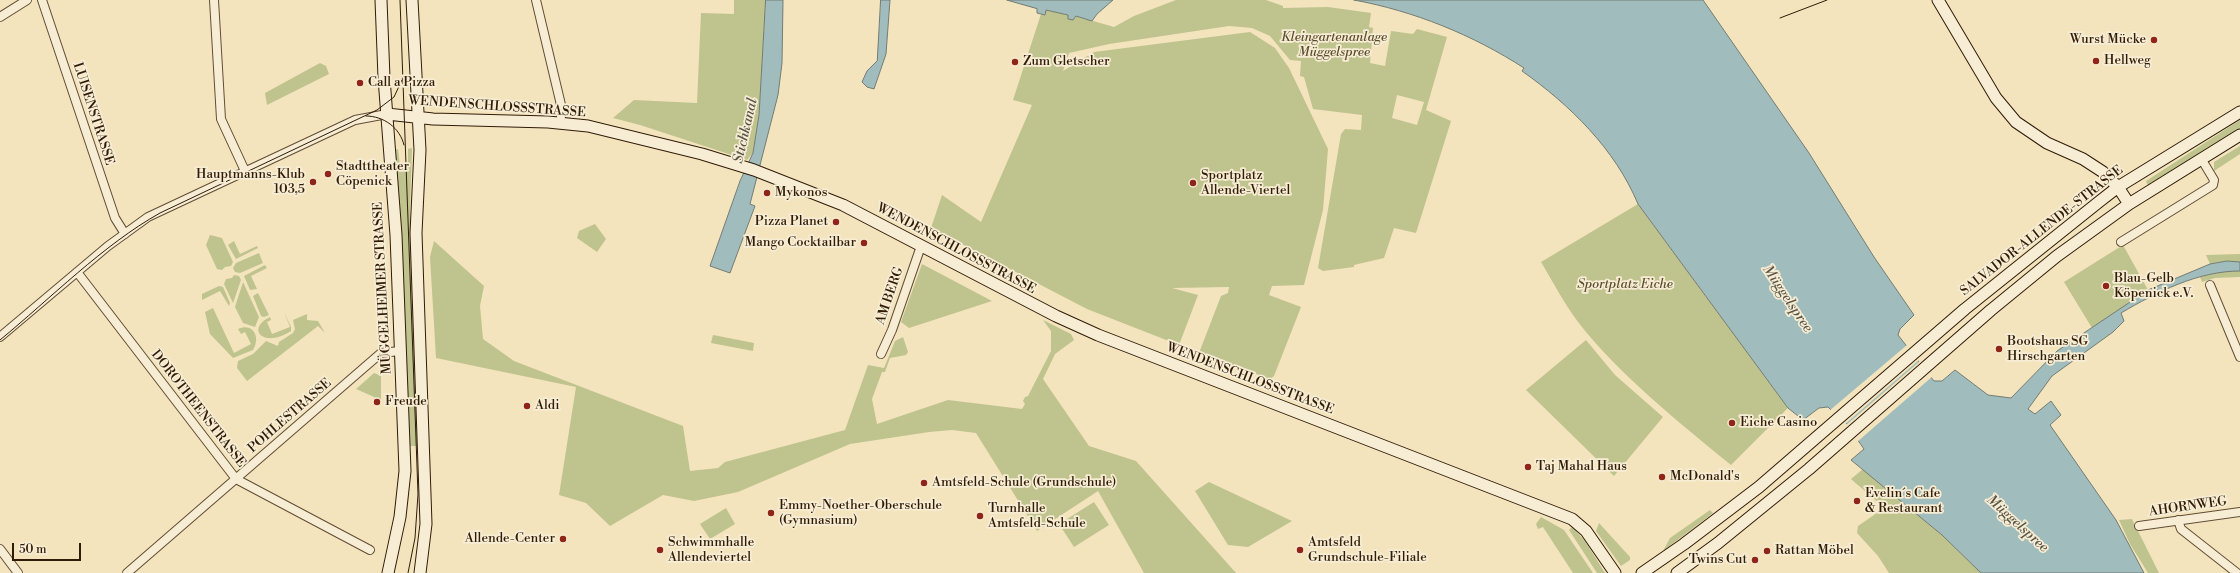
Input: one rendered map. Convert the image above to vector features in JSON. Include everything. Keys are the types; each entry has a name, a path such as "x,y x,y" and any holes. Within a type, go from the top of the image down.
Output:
{"main road":[{"name":"MÜGGELHEIMER STRASSE","path":"381,0 386,114 395,228 404,488 400,517 388,573"},
{"path":"412,0 420,174 416,233 426,524 420,573"},
{"path":"1938,0 1996,98 2016,122 2047,143 2083,159 2103,172 2118,187 2129,204"},
{"name":"SALVADOR-ALLENDE-STRASSE","path":"1642,573 1712,523 1807,446 2010,271 2118,187 2240,112"},
{"name":"WENDENSCHLOSSSTRASSE","path":"386,114 588,126 619,132 730,163 777,178 843,205 1056,316 1098,336 1572,519 1586,531 1614,573"},
{"path":"1677,573 1718,543 1819,461 2026,280 2096,226 2240,135"}],"street":[{"path":"0,17 27,0"},
{"name":"LUISENSTRASSE","path":"42,0 115,218 125,234"},
{"path":"214,0 221,118 245,171"},
{"path":"536,0 562,109 560,124"},
{"name":"WENDENSCHLOSSSTRASSE","path":"0,337 125,234 164,209 355,120 386,114"},
{"path":"2121,242 2213,185 2214,180 2202,160"},
{"name":"AM BERG","path":"881,354 892,330 921,246"},
{"name":"DOROTHEENSTRASSE","path":"77,272 236,479 370,550"},
{"path":"2210,285 2240,356"},
{"name":"POHLESTRASSE","path":"127,573 381,353 400,351"},
{"name":"AHORNWEG","path":"2139,526 2240,512"},
{"path":"2178,520 2181,528 2236,573"},
{"path":"0,549 18,573"}],"green space":[{"path":"734,0 766,0 759,115 753,153 747,160 640,125 613,118 634,100 697,103 701,13 734,14"},
{"name":"Kleingartenanlage Müggelspree","path":"1176,0 1266,0 1283,6 1283,8 1328,7 1371,13 1369,27 1373,28 1370,63 1385,66 1391,31 1413,34 1417,29 1447,37 1426,110 1451,121 1416,233 1394,228 1384,258 1354,265 1354,267 1323,271 1318,268 1341,134 1345,129 1361,130 1362,115 1313,109 1304,77 1300,76 1301,61 1290,60 1270,36 1252,28 1229,26 1109,44 1069,53 1063,71 1094,52 1250,32 1275,48 1289,68 1328,149 1323,210 1304,285 1272,286 1269,295 1301,307 1274,376 1270,379 1199,353 1221,296 1228,293 1229,287 1172,288 1198,295 1179,345 1087,309 931,228 942,195 981,222 1032,105 1013,100 1041,14 1045,15 1046,10 1068,15 1068,19 1073,20 1076,16 1114,27 1134,16","holes":["1397,95 1424,102 1417,125 1392,118"]},
{"path":"320,63 326,66 329,74 267,105 265,93"},
{"path":"2240,120 2240,129 2148,186 2146,181"},
{"path":"2240,146 2240,154 2214,171 2214,162"},
{"path":"412,148 410,213 419,446 408,446 393,150 398,149 400,165 408,165 408,149"},
{"name":"Sportplatz Eiche","path":"1638,204 1788,408 1731,465 1691,433 1630,379 1611,360 1578,322 1563,300 1541,262"},
{"path":"595,224 606,239 597,252 577,238 579,231"},
{"path":"210,235 222,238 233,262 231,266 225,267 222,270 217,269 206,245"},
{"path":"234,241 240,254 257,246 258,248 236,259 228,245"},
{"path":"434,241 484,286 480,306 483,339 514,361 683,426 690,471 718,468 725,462 845,430 868,365 884,368 895,341 903,337 908,352 906,355 890,358 885,372 882,372 872,399 877,424 948,400 1022,409 1025,404 1023,401 1025,397 1028,396 1051,351 1051,331 1043,320 1071,334 1074,340 1055,354 1043,379 1089,446 1136,461 1236,573 1144,573 1098,491 1037,531 976,433 952,430 850,444 738,492 694,501 663,495 610,526 586,503 559,495 576,387 436,358 430,257"},
{"name":"Blau-Gelb Köpenick e.V.","path":"2123,245 2148,290 2092,328 2064,282"},
{"path":"259,253 263,263 240,273 235,272 233,268 236,263"},
{"path":"2240,254 2240,262 2227,261 2210,264 2206,255"},
{"path":"922,264 992,301 909,328 901,322"},
{"path":"265,265 267,268 251,276 257,289 250,290 244,276"},
{"path":"2222,271 2240,271 2240,277 2215,278 2202,282 2200,277"},
{"path":"234,275 239,276 241,280 233,303 224,284 226,279 232,278"},
{"path":"243,282 259,317 255,327 243,323 235,307"},
{"path":"219,286 223,287 230,303 229,306 220,291 202,300 202,294"},
{"path":"258,293 269,315 264,317 261,316 253,296"},
{"path":"213,308 234,353 251,344 245,332 241,334 238,329 243,327 251,329 256,336 253,350 233,358 210,334 205,312"},
{"path":"284,312 291,327 291,331 273,338 266,338 261,335 259,327 270,317 271,320 267,322 272,334 290,327"},
{"path":"307,314 307,320 318,321 325,333 318,326 247,381 237,368 238,361 253,354 266,341 278,346 279,342 293,333 295,329 293,320"},
{"path":"713,335 754,343 753,351 711,343"},
{"path":"1586,340 1615,375 1663,417 1614,476 1526,390"},
{"path":"374,373 381,376 381,400 356,389"},
{"path":"1863,469 1942,535 1981,573 1889,573 1878,556 1857,533 1858,526 1874,515 1882,506 1851,479"},
{"path":"1209,482 1292,521 1248,547 1228,545 1195,491"},
{"path":"1094,502 1109,525 1074,547 1059,524"},
{"path":"726,508 735,524 710,539 700,524"},
{"path":"1710,510 1713,513 1663,551 1670,538"},
{"path":"1541,517 1564,530 1593,573 1573,573 1543,527 1538,529 1536,524"},
{"path":"2132,519 2159,573 2148,573 2130,544 2119,520"},
{"path":"1599,523 1630,557 1630,560 1621,566 1596,531"},
{"path":"1572,527 1585,541 1605,573 1597,573 1569,530"}],"water":[{"path":"766,0 783,0 782,63 778,95 750,204 755,206 730,273 710,266 740,181 753,153 759,115"},
{"path":"881,0 890,0 886,54 874,89 867,87 862,82 867,71 877,61"},
{"path":"1007,0 1113,0 1097,14 1092,21 1076,16 1073,20 1068,19 1068,15 1046,10 1045,15 1037,13 1037,9"},
{"name":"Müggelspree","path":"1354,0 1703,0 1809,153 1874,257 1914,315 1900,329 1898,335 1934,381 1942,381 1955,370 1988,395 2011,398 2057,351 2148,290 2210,264 2227,261 2240,262 2240,271 2209,275 2178,284 2163,290 2121,313 2124,321 2113,332 2052,376 2028,409 2035,414 2051,401 2061,415 2050,425 2116,520 2144,573 1981,573 1942,535 1851,460 1864,449 1857,439 1863,433 1846,424 1838,406 1832,411 1828,407 1819,408 1803,420 1788,408 1638,204 1617,165 1604,147 1557,98 1522,71 1524,68 1505,56 1464,35 1399,11"}],"pier":[{"path":"1907,345 1919,360 1844,425 1842,422 1845,417 1838,409 1833,413 1829,411"},
{"path":"1920,361 1933,376 1857,442 1855,438 1860,433 1854,425 1847,428 1845,426"}],"tram line":[{"path":"400,0 418,494 415,538 408,573"},
{"path":"1780,18 1827,0"},
{"path":"0,340 98,256 139,226 160,213 377,110 394,97 402,80"},
{"path":"366,116 379,118 390,124 399,133 404,145"}],"place":[{"name":"Wurst Mücke","path":"2154,40"},
{"name":"Hellweg","path":"2096,61"},
{"name":"Zum Gletscher","path":"1015,62"},
{"name":"Call a Pizza","path":"360,83"},
{"name":"Stadttheater Cöpenick","path":"328,174"},
{"name":"Hauptmanns-Klub 103,5","path":"313,182"},
{"name":"Sportplatz Allende-Viertel","path":"1193,183"},
{"name":"Mykonos","path":"767,193"},
{"name":"Pizza Planet","path":"836,222"},
{"name":"Mango Cocktailbar","path":"864,243"},
{"name":"Blau-Gelb Köpenick e.V.","path":"2106,286"},
{"name":"Bootshaus SG Hirschgarten","path":"1999,349"},
{"name":"Freude","path":"377,402"},
{"name":"Aldi","path":"527,406"},
{"name":"Eiche Casino","path":"1732,423"},
{"name":"Taj Mahal Haus","path":"1528,467"},
{"name":"McDonald's","path":"1662,477"},
{"name":"Amtsfeld-Schule (Grundschule)","path":"924,483"},
{"name":"Evelin´s Cafe & Restaurant","path":"1857,501"},
{"name":"Emmy-Noether-Oberschule (Gymnasium)","path":"771,513"},
{"name":"Turnhalle Amtsfeld-Schule","path":"980,516"},
{"name":"Allende-Center","path":"563,539"},
{"name":"Schwimmhalle Allendeviertel","path":"660,550"},
{"name":"Amtsfeld Grundschule-Filiale","path":"1300,550"},
{"name":"Rattan Möbel","path":"1767,551"},
{"name":"Twins Cut","path":"1755,560"}],"water label":[{"name":"Stichkanal","path":"746,131"}]}
